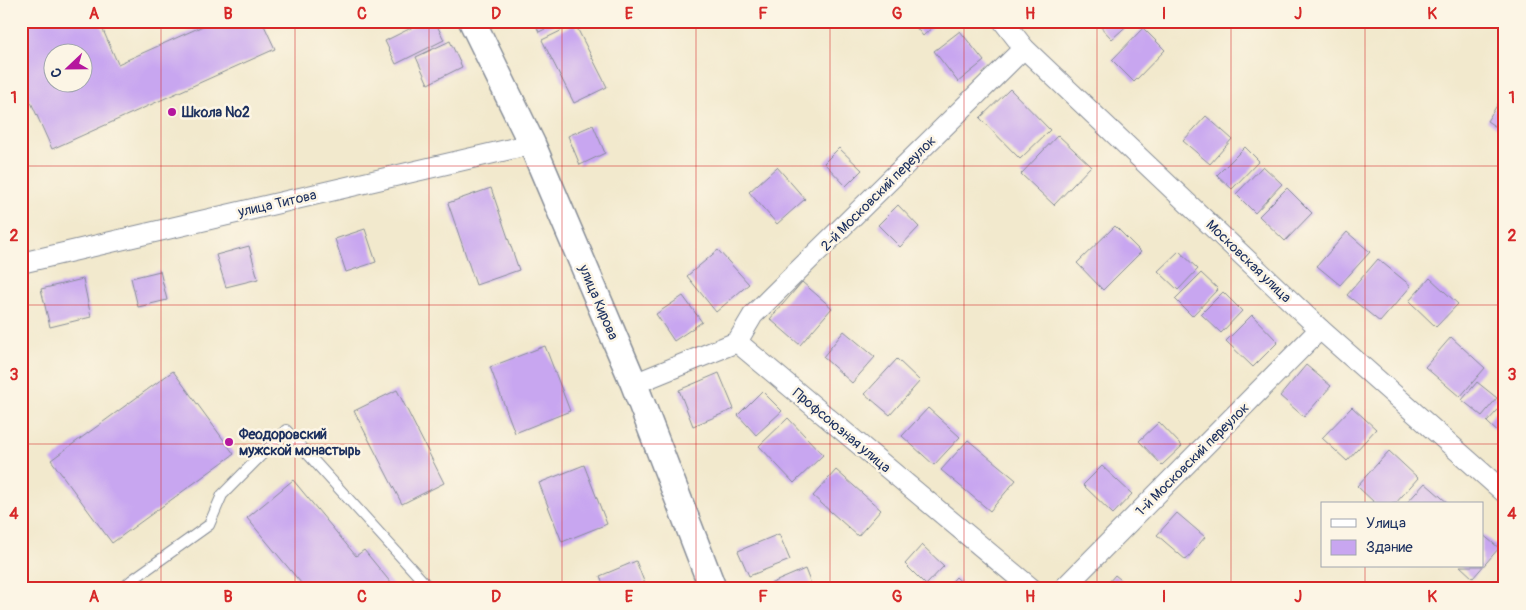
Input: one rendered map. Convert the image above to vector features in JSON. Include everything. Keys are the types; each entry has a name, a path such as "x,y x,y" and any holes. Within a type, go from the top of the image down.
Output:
{"street":[{"name":"улица Кирова","path":"472,21 532,144 634,384 713,589"},
{"name":"Московская улица","path":"1003,21 1024,48 1320,329 1505,493"},
{"name":"2-й Московский переулок","path":"737,342 753,315 1024,48"},
{"name":"улица Титова","path":"21,262 532,144"},
{"name":"1-й Московский переулок","path":"1063,589 1320,329"},
{"path":"634,384 737,342"},
{"name":"Профсоюзная улица","path":"737,342 1032,589"}],"lane":[{"path":"122,589 210,525 222,495 286,430 430,589"}],"building":[{"path":"21,21 99,21 118,64 214,21 262,21 275,49 52,149 21,80"},
{"path":"425,21 435,21 444,40 396,64 385,41"},
{"path":"534,21 561,21 539,32"},
{"path":"911,21 939,21 923,36"},
{"path":"1095,21 1132,21 1112,39"},
{"path":"575,24 607,87 574,103 542,40"},
{"path":"1143,28 1165,50 1134,82 1112,60"},
{"path":"960,31 984,61 958,82 934,51"},
{"path":"450,41 462,67 428,84 416,57"},
{"path":"1010,89 1050,130 1020,159 980,118"},
{"path":"1505,93 1505,133 1487,121"},
{"path":"1206,116 1232,139 1210,164 1183,141"},
{"path":"593,125 605,153 580,165 568,136"},
{"path":"1058,135 1091,166 1054,205 1021,174"},
{"path":"1245,147 1259,161 1232,189 1217,175"},
{"path":"839,148 862,170 846,186 824,163"},
{"path":"1263,166 1282,184 1255,213 1236,194"},
{"path":"777,167 805,199 777,224 749,192"},
{"path":"491,188 519,270 476,285 448,203"},
{"path":"1287,188 1312,213 1285,241 1259,216"},
{"path":"898,205 919,227 900,247 878,225"},
{"path":"1115,226 1141,252 1103,290 1077,263"},
{"path":"365,229 376,262 346,272 335,239"},
{"path":"1347,232 1370,252 1340,285 1317,266"},
{"path":"249,246 258,279 226,287 216,255"},
{"path":"718,250 749,284 716,312 687,276"},
{"path":"1179,251 1198,269 1178,290 1158,271"},
{"path":"1378,259 1411,286 1380,322 1347,295"},
{"path":"160,271 167,300 138,307 131,278"},
{"path":"1201,273 1218,289 1192,316 1175,299"},
{"path":"1430,278 1458,304 1436,327 1409,301"},
{"path":"83,279 91,317 50,327 41,289"},
{"path":"802,282 832,308 800,345 770,319"},
{"path":"1223,292 1242,311 1221,333 1201,314"},
{"path":"683,296 702,322 674,341 656,314"},
{"path":"1252,315 1278,342 1253,367 1226,341"},
{"path":"844,331 875,357 852,383 823,357"},
{"path":"1451,337 1485,368 1460,397 1425,367"},
{"path":"545,346 570,411 515,433 490,367"},
{"path":"897,359 920,381 890,415 865,394"},
{"path":"1306,365 1331,386 1304,417 1280,396"},
{"path":"173,371 234,454 112,543 51,460"},
{"path":"719,373 734,409 693,426 679,390"},
{"path":"1477,382 1497,398 1482,416 1462,400"},
{"path":"397,390 444,483 402,504 354,411"},
{"path":"762,391 782,411 756,435 738,415"},
{"path":"1505,402 1505,439 1487,422"},
{"path":"1352,407 1376,429 1347,461 1322,438"},
{"path":"928,408 960,437 934,465 902,436"},
{"path":"788,418 823,455 794,483 759,446"},
{"path":"1159,422 1182,446 1162,465 1139,441"},
{"path":"968,440 1016,480 990,511 941,470"},
{"path":"1389,451 1418,478 1397,502 1374,502 1357,486"},
{"path":"584,465 607,524 562,542 539,483"},
{"path":"1102,466 1132,494 1113,514 1083,485"},
{"path":"836,470 881,510 858,536 813,496"},
{"path":"293,480 356,556 364,550 396,589 306,589 247,518"},
{"path":"1425,483 1447,502 1408,502"},
{"path":"1177,513 1205,537 1186,560 1157,535"},
{"path":"779,534 790,560 749,576 738,551"},
{"path":"1484,536 1499,548 1484,565"},
{"path":"922,545 944,566 926,585 905,564"},
{"path":"636,561 647,589 605,589 600,576"},
{"path":"1462,568 1482,568 1473,578"},
{"path":"805,569 813,589 758,589"},
{"path":"1115,575 1132,589 1103,589"},
{"path":"956,577 969,589 945,589"}],"place":[{"name":"Школа №2","path":"172,112"},
{"name":"Феодоровский мужской монастырь","path":"229,442"}]}
